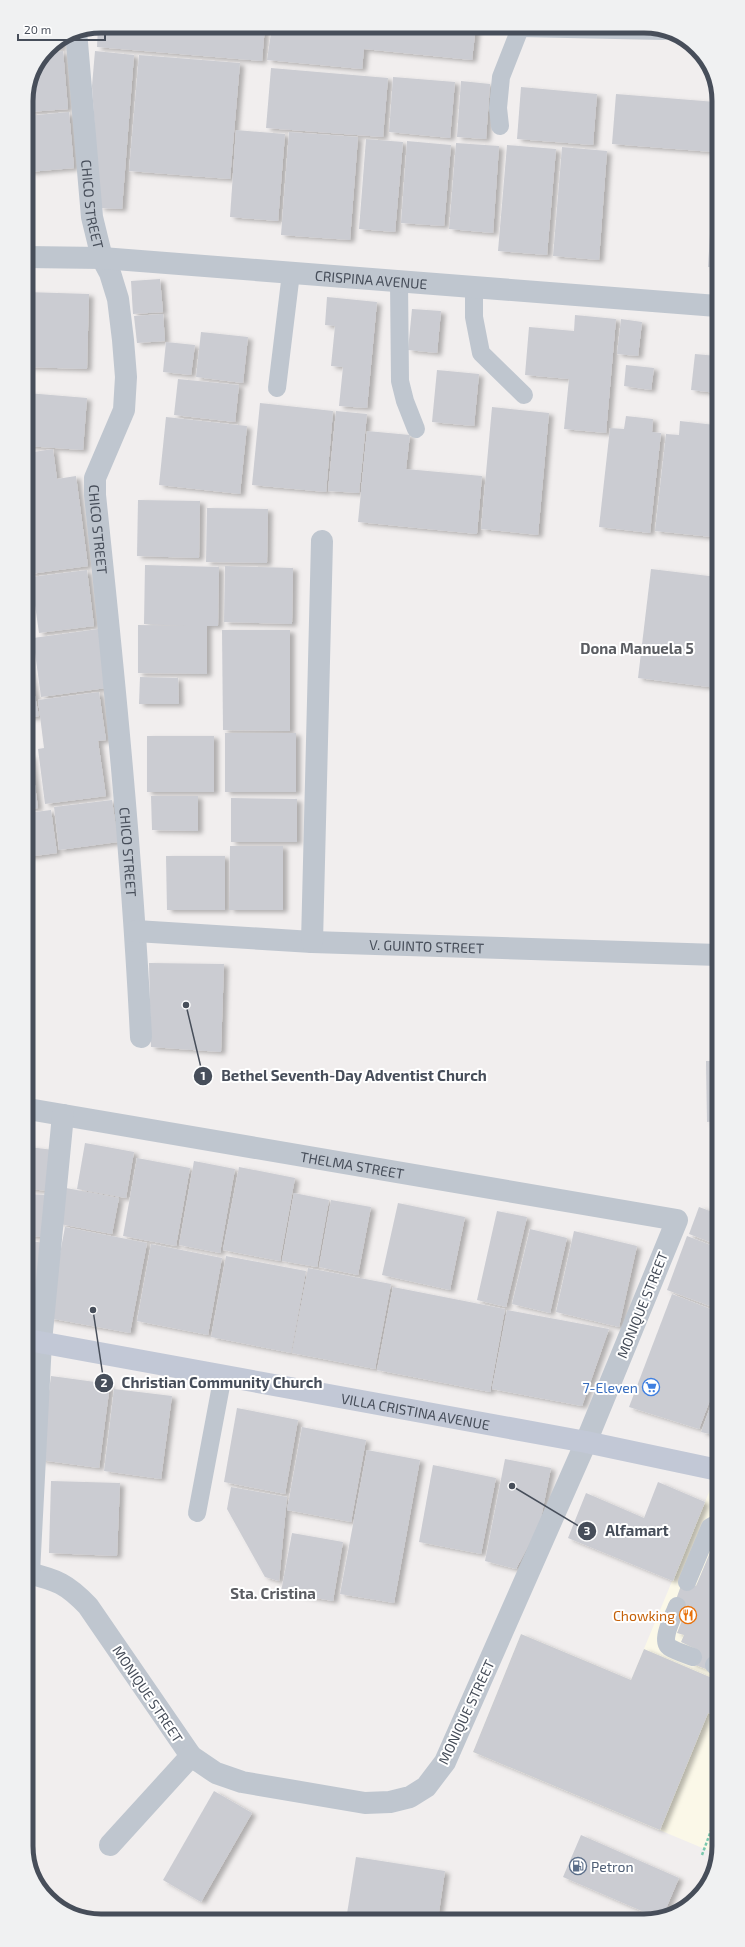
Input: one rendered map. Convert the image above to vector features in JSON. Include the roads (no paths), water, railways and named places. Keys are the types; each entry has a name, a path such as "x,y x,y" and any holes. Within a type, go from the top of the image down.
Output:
{"street":[{"name":"CHICO STREET","path":"77,38 92,217 102,258 110,273 118,298 123,340 124,410 95,478 95,495 114,676 136,931 141,1037"},
{"name":"CRISPINA AVENUE","path":"33,257 102,258 712,306"},
{"path":"312,942 322,541"},
{"name":"V. GUINTO STREET","path":"136,931 312,942 712,955"},
{"name":"THELMA STREET","path":"33,1110 677,1220"},
{"path":"33,1380 34,1341 63,1115"},
{"name":"MONIQUE STREET","path":"33,1574 60,1582 74,1592 88,1606 191,1756 216,1773 242,1782 365,1803 390,1802 410,1797 426,1787 445,1762 586,1442 677,1220"},
{"name":"VILLA CRISTINA AVENUE","path":"34,1341 586,1442 712,1469"},
{"path":"110,1845 191,1756"}],"lane":[{"path":"500,126 498,108 501,77 519,33"},
{"path":"277,388 291,273"},
{"path":"399,281 400,381 405,401 416,429"},
{"path":"474,288 474,317 481,353 524,395"},
{"path":"197,1513 223,1376"},
{"path":"687,1582 710,1526 712,1525"},
{"path":"677,1606 665,1637 666,1643 668,1646 693,1657"}],"place":[{"name":"Bethel Seventh-Day Adventist Church","path":"186,1005"},
{"name":"Christian Community Church","path":"93,1310"},
{"name":"7-Eleven","path":"651,1387"},
{"name":"Alfamart","path":"512,1486"},
{"name":"Chowking","path":"688,1615"},
{"name":"Petron","path":"578,1866"}],"district":[{"name":"Dona Manuela 5","path":"637,648"},
{"name":"Sta. Cristina","path":"273,1593"}]}
